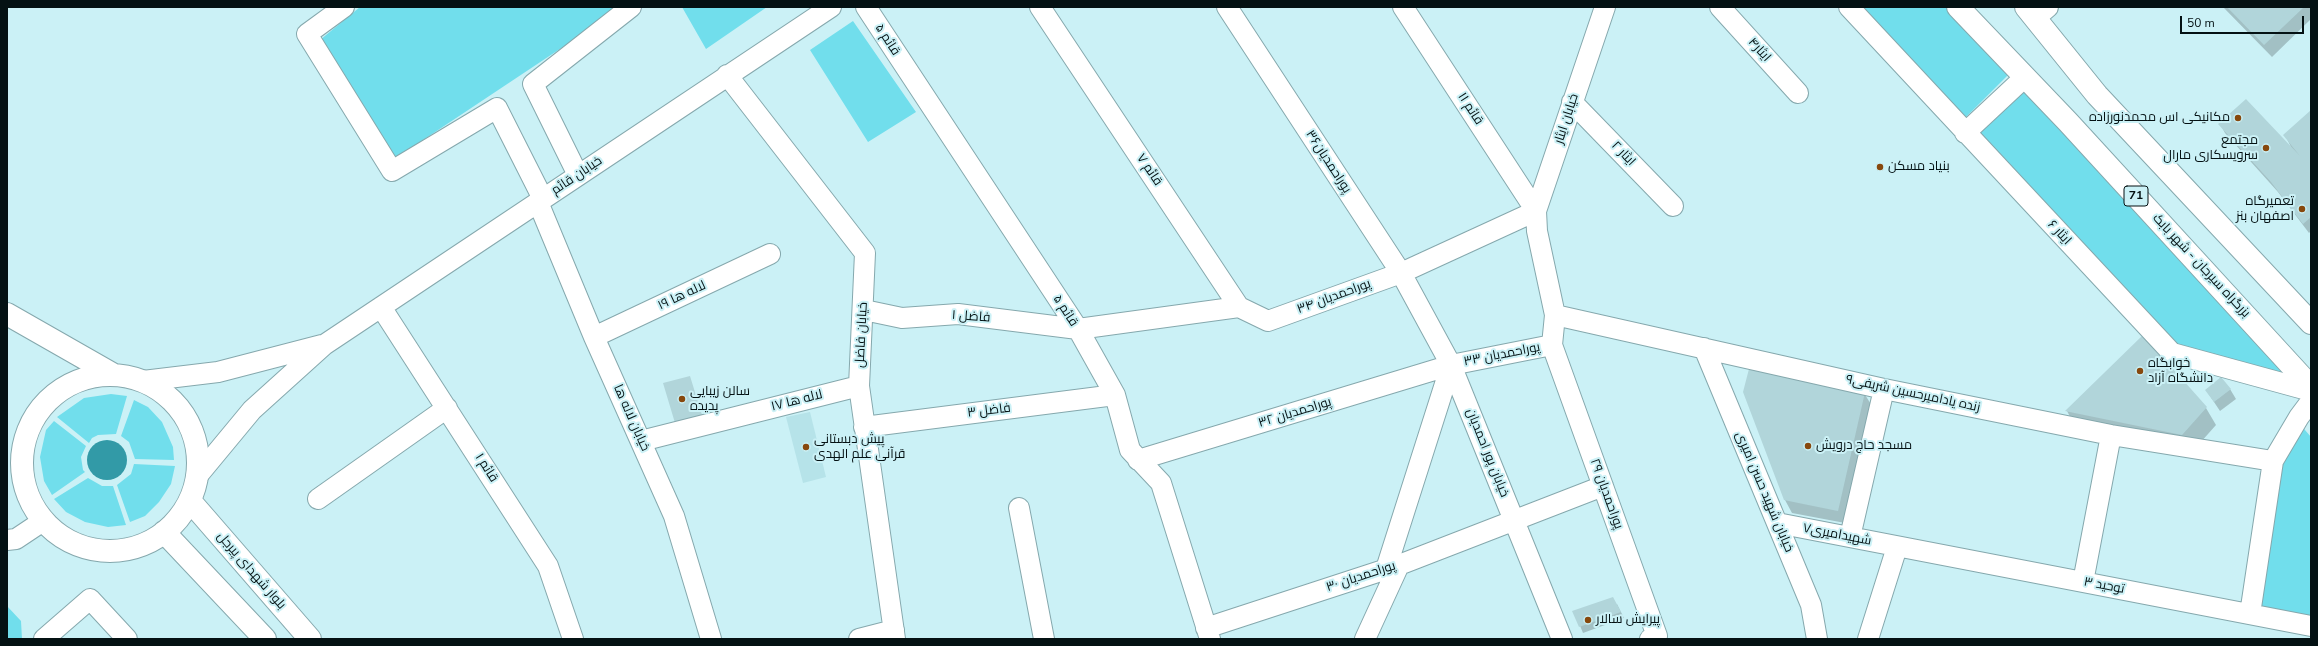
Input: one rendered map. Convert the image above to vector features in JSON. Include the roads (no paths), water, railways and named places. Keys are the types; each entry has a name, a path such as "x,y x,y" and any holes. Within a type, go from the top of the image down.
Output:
{"main road":[{"name":"بزرگراه سیرجان - شهر بابک","path":"1958,7 2025,77 2311,387"},
{"path":"2036,11 2097,96 2310,320"},
{"path":"7,314 114,375"},
{"path":"7,471 28,497 43,521 66,540 93,550 122,552 150,543 174,526 190,502 199,474 198,445 187,418 168,396 143,381 114,375 85,378 58,392 38,412 25,439 21,468 28,497"},
{"name":"بلوار شهدای پیرجل","path":"190,502 310,639"},
{"path":"164,532 265,639"}],"street":[{"name":"خیابان لاله ها","path":"344,7 307,34 392,171 497,108 541,201 594,337 674,516 711,639"},
{"path":"578,175 533,84 631,7"},
{"name":"خیابان قائم","path":"324,345 831,7"},
{"name":"قائم ۵","path":"866,7 1078,329 1114,395 1130,450 1161,483 1208,633"},
{"name":"قائم ۷","path":"1040,7 1239,307"},
{"name":"پوراحمدیان۳۶","path":"1227,7 1401,273"},
{"name":"قائم ۱۱","path":"1403,7 1536,211"},
{"name":"ایثار۴","path":"1720,7 1798,93"},
{"name":"ایثار ۶","path":"1849,7 2172,353 2311,392"},
{"name":"خیابان ایثار","path":"1552,345 1555,315 1538,232 1536,211 1572,102 1600,10"},
{"name":"خیابان فاضل","path":"727,75 865,253 864,310 859,386 894,635"},
{"path":"1965,133 2025,77"},
{"name":"ایثار ۲","path":"1572,102 1673,206"},
{"name":"پوراحمدیان ۳۴","path":"1239,307 1268,321 1401,273 1536,211"},
{"name":"لاله ها ۱۹","path":"594,337 770,254"},
{"name":"خیابان پور احمدیان","path":"1401,273 1451,365 1562,639"},
{"name":"قائم ۱","path":"381,307 548,566 573,639"},
{"name":"فاضل ۱","path":"864,310 902,318 958,314 1078,329 1239,307"},
{"name":"زنده یادامیرحسین شریفی۹","path":"1555,315 1884,389 2111,435 2273,461"},
{"path":"143,381 218,372 324,345"},
{"path":"199,474 252,410 324,345"},
{"name":"پوراحمدیان ۳۳","path":"1451,365 1552,345"},
{"name":"پوراحمدیان ۲۹","path":"1552,345 1657,636 1650,639"},
{"name":"خیابان شهید حسن امیری","path":"1704,348 1811,605 1817,639"},
{"path":"1365,639 1392,567 1451,365"},
{"name":"پوراحمدیان ۳۲","path":"1138,460 1451,365"},
{"name":"لاله ها ۱۷","path":"641,441 859,386"},
{"path":"1850,538 1884,389"},
{"name":"فاضل ۳","path":"864,426 1114,395"},
{"path":"2250,614 2273,461 2299,417 2311,401"},
{"path":"318,499 447,408"},
{"path":"2083,582 2111,435"},
{"name":"پوراحمدیان ۳۰","path":"1208,633 1392,567 1603,486"},
{"path":"1019,508 1044,639"},
{"path":"7,540 16,539 43,521"},
{"name":"شهیدامیری۷","path":"1777,523 1897,546"},
{"path":"1868,639 1897,546"},
{"name":"توحید ۳","path":"1897,546 2250,614 2299,629"},
{"path":"44,639 90,599 127,639"},
{"path":"859,639 894,635"}],"place":[{"name":"مکانیکی اس محمدنورزاده","path":"2238,118"},
{"name":"مجتمع سرویسکاری مارال","path":"2266,148"},
{"name":"بنیاد مسکن","path":"1880,167"},
{"name":"تعمیرگاه اصفهان بنز","path":"2302,209"},
{"name":"خوابگاه دانشگاه آزاد","path":"2140,371"},
{"name":"سالن زیبایی پدیده","path":"682,399"},
{"name":"مسجد حاج درویش","path":"1808,446"},
{"name":"پیش دبستانی قرآنی علم الهدی","path":"806,447"},
{"name":"پیرایش سالار","path":"1588,620"}]}
